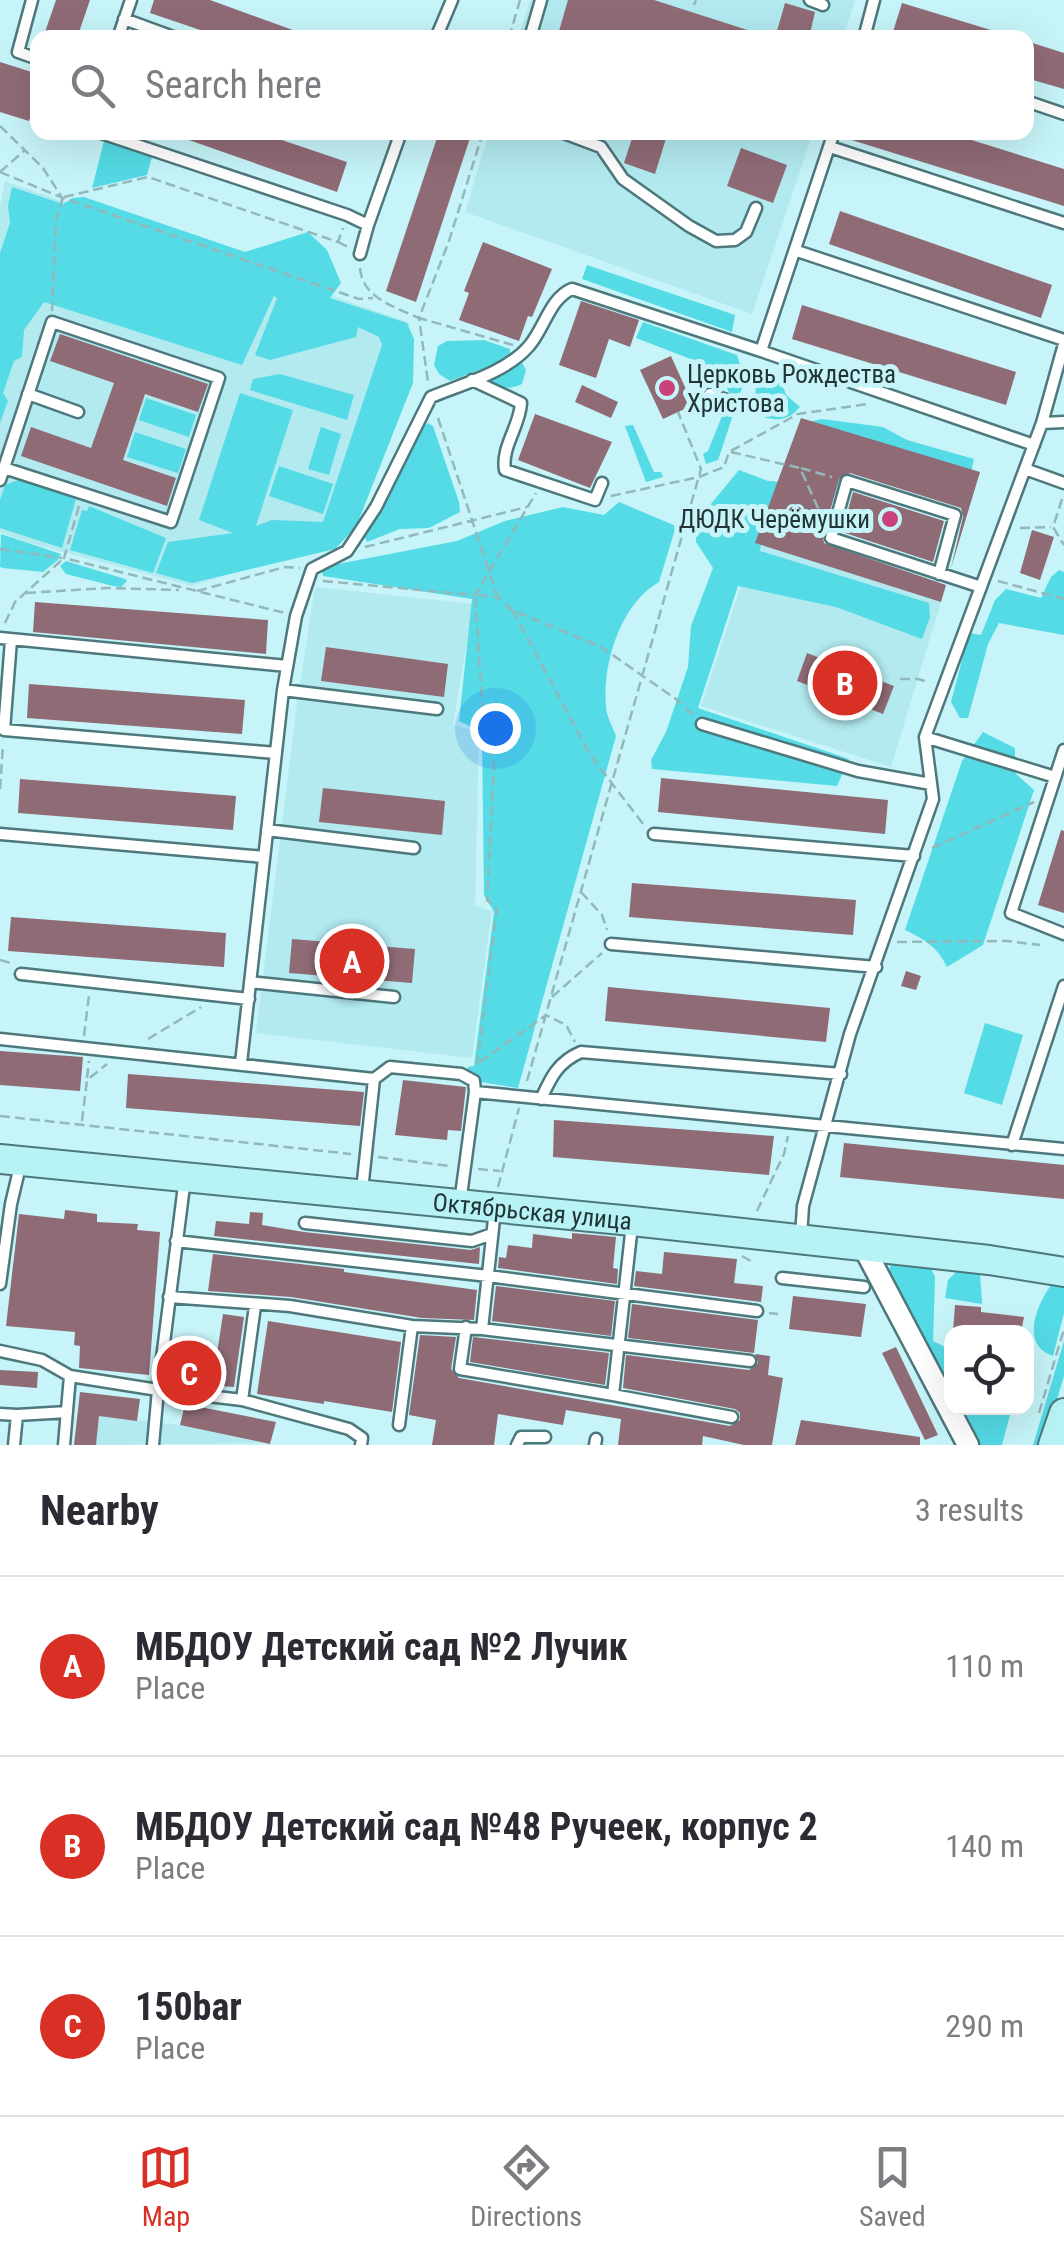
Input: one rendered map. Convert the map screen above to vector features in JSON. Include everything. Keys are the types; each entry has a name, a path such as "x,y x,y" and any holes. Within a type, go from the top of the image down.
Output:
{"main road":[{"name":"Октябрьская улица","path":"10,1160 460,1205 494,1221 632,1221 988,1260 1064,1272"},
{"path":"1052,1412 1053,1445"}],"street":[{"path":"863,1246 968,1445"}],"lane":[{"path":"30,56 18,52 32,0"},
{"path":"121,30 131,0"},
{"path":"439,30 452,0"},
{"path":"532,30 541,0"},
{"path":"810,0 823,4"},
{"path":"866,30 874,0"},
{"path":"124,19 154,30"},
{"path":"1034,104 1064,114"},
{"path":"122,140 368,225"},
{"path":"360,254 399,140"},
{"path":"582,140 601,147 622,179 716,240 735,240 746,232 756,208"},
{"path":"761,351 832,140"},
{"path":"830,147 1064,224"},
{"path":"797,251 1064,342 1034,445 925,737 933,799 850,1034 803,1206 801,1239"},
{"path":"241,1063 286,666 309,574 347,552 376,507 430,397 509,364 530,346 562,294 572,290 1034,445"},
{"path":"52,322 219,378 171,522 2,474 52,322"},
{"path":"472,380 520,403 520,416 503,459 505,470 594,500 602,483"},
{"path":"28,394 78,412"},
{"path":"710,394 744,406"},
{"path":"1042,422 1064,422"},
{"path":"1025,468 1064,483"},
{"path":"940,574 955,515 847,481 831,538 940,574 983,582"},
{"path":"276,753 4,730 4,637 286,666"},
{"path":"283,690 437,709"},
{"path":"702,724 858,771 931,784"},
{"path":"925,737 1055,777"},
{"path":"1064,750 1011,913 1064,934"},
{"path":"267,830 414,848"},
{"path":"0,834 264,857"},
{"path":"654,834 914,856"},
{"path":"611,944 876,967"},
{"path":"21,974 248,999"},
{"path":"250,982 394,997"},
{"path":"1012,1145 1064,986"},
{"path":"0,1040 374,1080"},
{"path":"541,1098 554,1069 581,1052 841,1074"},
{"path":"362,1196 374,1080 390,1067 461,1074 474,1081 460,1205"},
{"path":"475,1092 1064,1149"},
{"path":"0,1284 11,1204 10,1160"},
{"path":"153,1445 185,1177"},
{"path":"304,1223 472,1241 494,1221"},
{"path":"482,1329 494,1221"},
{"path":"612,1395 632,1221"},
{"path":"176,1241 488,1276 757,1312"},
{"path":"782,1278 864,1287"},
{"path":"169,1297 290,1306 412,1326 466,1327 750,1361"},
{"path":"242,1400 255,1306"},
{"path":"399,1425 412,1326"},
{"path":"466,1327 460,1368 732,1418"},
{"path":"0,1351 42,1360 70,1376 242,1400 349,1428 362,1438 362,1445"},
{"path":"64,1445 70,1376"},
{"path":"0,1414 67,1412"},
{"path":"14,1445 17,1415"},
{"path":"516,1445 521,1436 545,1437"}],"path":[{"path":"511,30 520,0"},
{"path":"0,126 43,168 63,196"},
{"path":"481,140 449,241 418,318 516,346 530,346"},
{"path":"25,150 0,172 359,299 375,298"},
{"path":"63,196 148,176 338,242 348,215"},
{"path":"52,322 56,220 63,196"},
{"path":"594,500 699,477 724,467 729,452 798,414 862,406 892,396"},
{"path":"494,1221 501,1171 699,477 701,468 678,412"},
{"path":"729,452 847,481"},
{"path":"800,468 831,538"},
{"path":"542,483 475,596 482,701 494,767 486,900 497,908 478,1063 546,1016"},
{"path":"1064,492 1053,527 1064,545"},
{"path":"4,637 16,602 64,558 82,494"},
{"path":"347,552 528,506"},
{"path":"1003,528 1053,527"},
{"path":"0,549 64,558 296,616"},
{"path":"193,592 284,566 309,574 498,597 512,610 590,756 636,818 654,834"},
{"path":"983,582 1064,598"},
{"path":"26,593 108,588 185,590"},
{"path":"512,610 601,647 676,699 702,724"},
{"path":"900,679 918,678 943,688"},
{"path":"0,789 2,745"},
{"path":"914,856 1049,796"},
{"path":"550,998 611,944 602,915 581,891"},
{"path":"884,943 1007,941 1040,945"},
{"path":"87,1080 91,982"},
{"path":"546,1016 566,1025 581,1052"},
{"path":"0,1116 501,1171"},
{"path":"751,1234 760,1201 784,1154 790,1124"},
{"path":"1052,1412 1064,1328"}],"shaded area":[{"path":"530,0 855,0 845,30 521,30"},
{"path":"487,140 811,140 752,314 465,212"},
{"path":"104,141 152,157 147,175 92,188"},
{"path":"5,181 410,323 340,539 192,586 0,532 0,206"},
{"path":"12,187 63,204 84,197 245,252 308,232 327,250 341,283 330,298 407,323 414,339 413,383 356,527 335,549 192,583 156,573 168,542 233,533 199,520 240,393 293,410 256,526 272,520 323,522 382,345 379,337 358,327 356,337 270,360 255,355 277,298 274,296 242,365 44,302 24,330 22,357 14,361 3,393 8,401 0,423 0,253 10,223"},
{"path":"587,265 735,315 732,332 582,279"},
{"path":"643,322 737,355 745,381 737,400 731,397 719,370 636,338"},
{"path":"484,340 510,349 510,354 498,363 450,381 439,374 434,365 438,346 447,341"},
{"path":"521,361 526,370 522,384 504,388 489,377"},
{"path":"280,374 354,395 347,420 250,390 253,379"},
{"path":"769,375 782,383 786,395 800,407 789,416 772,419 753,413 756,387"},
{"path":"146,398 196,415 189,437 139,420"},
{"path":"730,403 736,406 718,460 706,464 703,454 708,451"},
{"path":"822,419 883,427 907,440 974,459 970,478 844,470 821,534 762,537 760,551 929,603 930,617 922,639 836,607 738,586 698,708 849,759 837,786 652,769 651,760 666,732 688,667 691,626 713,568 696,542 696,522 739,470 783,482 804,423"},
{"path":"428,423 433,426 460,512 429,528 400,529 367,542 364,536 421,428"},
{"path":"633,425 654,472 661,472 663,477 646,482 625,426"},
{"path":"321,427 341,434 329,475 308,469"},
{"path":"135,432 186,449 178,473 127,457"},
{"path":"279,466 333,484 323,514 269,496"},
{"path":"21,479 76,499 62,548 0,528 0,500 5,485"},
{"path":"619,502 676,526 659,582 634,604 624,619 611,654 606,706 616,736 518,1088 481,1082 466,1072 474,1066 494,912 484,895 482,732 459,721 472,599 323,576 322,567 457,541 505,521 563,507 604,515"},
{"path":"89,506 166,538 153,573 70,550 82,510 87,511"},
{"path":"1,534 61,554 43,572 0,567"},
{"path":"755,543 941,602 891,767 701,706"},
{"path":"66,561 127,581 121,587 66,574 60,566"},
{"path":"1059,570 1064,572 1064,635 999,623 988,644 968,718 960,718 951,702 969,633 981,635 995,600 1006,589 1041,598"},
{"path":"315,587 473,604 453,725 479,732 475,906 492,911 472,1058 256,1033"},
{"path":"983,732 1015,748 1015,773 1034,790 983,945 947,967 930,944 905,930 962,761"},
{"path":"985,1023 1023,1035 1002,1105 964,1093"},
{"path":"892,1259 929,1264 935,1277 933,1341 944,1346 944,1386 888,1275"},
{"path":"959,1269 980,1273 982,1304 945,1298 948,1280"},
{"path":"1064,1281 1064,1313 1053,1356 1043,1351 1034,1334 1037,1313 1052,1284"},
{"path":"1064,1341 1064,1376 1043,1445 1033,1445"},
{"path":"959,1415 1010,1415 1002,1445 975,1445"},
{"path":"99,1416 180,1425 264,1443 96,1445"}],"building":[{"path":"56,0 90,0 80,30 46,30"},
{"path":"154,0 210,0 293,30 200,30 150,13"},
{"path":"568,0 654,0 747,30 559,30"},
{"path":"785,3 815,12 811,30 777,30"},
{"path":"902,3 991,30 894,30"},
{"path":"1034,44 1064,53 1064,89 1034,80"},
{"path":"0,62 30,71 29,121 0,112"},
{"path":"189,140 282,140 347,162 337,192"},
{"path":"436,140 469,140 416,302 386,291"},
{"path":"631,140 666,140 655,174 624,163"},
{"path":"852,140 972,140 1064,169 1064,206"},
{"path":"741,148 787,165 773,203 727,186"},
{"path":"840,211 1052,285 1041,318 829,244"},
{"path":"483,242 552,269 519,341 459,320 469,293 464,291"},
{"path":"581,301 639,320 630,347 609,339 596,378 559,365"},
{"path":"802,305 1016,372 1006,405 792,339"},
{"path":"60,334 208,384 198,412 145,394 123,460 176,478 167,506 21,456 31,427 91,448 114,383 50,361"},
{"name":"Церковь Рождества Христова","path":"671,356 693,405 663,419 640,370"},
{"path":"582,385 618,402 611,418 575,402"},
{"path":"535,414 612,442 590,488 518,460"},
{"path":"801,418 980,472 951,568 963,517 961,508 850,473 839,479 824,543 946,585 941,602 755,543"},
{"path":"853,492 944,521 933,562 842,532"},
{"path":"1032,530 1054,537 1040,580 1020,573"},
{"path":"35,602 268,620 266,654 33,632"},
{"path":"326,647 448,664 444,697 321,681"},
{"path":"807,653 894,686 883,714 797,681"},
{"path":"29,684 245,700 242,734 27,718"},
{"path":"661,778 888,800 885,834 658,812"},
{"path":"20,779 236,796 233,830 18,813"},
{"path":"323,788 445,801 442,835 319,822"},
{"path":"1061,830 1064,831 1064,913 1038,905"},
{"path":"632,883 856,900 853,935 629,917"},
{"path":"11,917 226,933 224,967 8,951"},
{"path":"292,939 415,949 412,983 289,973"},
{"path":"906,971 921,976 916,990 901,986"},
{"path":"608,987 830,1008 826,1042 605,1021"},
{"path":"0,1051 83,1057 80,1091 0,1085"},
{"path":"128,1074 364,1092 360,1126 126,1108"},
{"path":"403,1080 466,1087 461,1131 448,1130 447,1140 395,1135"},
{"path":"554,1120 774,1136 769,1175 553,1157"},
{"path":"844,1143 1064,1165 1064,1199 840,1177"},
{"path":"65,1210 97,1214 97,1222 138,1224 137,1230 160,1232 149,1375 79,1368 80,1346 74,1345 75,1332 6,1326 19,1214 64,1219"},
{"path":"250,1212 263,1213 262,1225 304,1232 471,1250 480,1247 479,1264 214,1236 216,1221 249,1224"},
{"path":"572,1233 616,1237 613,1268 618,1269 617,1284 498,1268 499,1257 506,1258 508,1245 532,1248 533,1234 572,1239"},
{"path":"664,1252 737,1259 734,1283 763,1286 761,1302 634,1286 636,1271 662,1274"},
{"path":"213,1254 477,1290 474,1320 422,1318 291,1297 208,1291"},
{"path":"496,1286 615,1301 611,1336 492,1321"},
{"path":"793,1296 866,1304 861,1337 789,1329"},
{"path":"632,1304 758,1320 754,1353 628,1338"},
{"path":"955,1305 1024,1317 1022,1325 954,1325"},
{"path":"223,1314 244,1317 234,1387 175,1383 178,1356 216,1360"},
{"path":"268,1321 401,1342 392,1412 257,1394"},
{"path":"420,1335 456,1337 451,1369 459,1378 730,1426 740,1420 735,1409 623,1388 626,1355 749,1370 758,1363 755,1354 770,1356 768,1375 783,1378 772,1445 744,1445 703,1436 702,1445 618,1445 621,1419 566,1410 563,1425 498,1414 494,1445 432,1445 436,1420 409,1415"},
{"path":"473,1337 609,1353 605,1385 470,1362"},
{"path":"896,1347 938,1435 925,1440 882,1353"},
{"path":"0,1370 38,1372 37,1388 0,1385"},
{"path":"80,1392 140,1399 137,1421 99,1416 96,1445 74,1445"},
{"path":"185,1404 276,1422 270,1444 180,1425"},
{"path":"801,1420 920,1437 920,1445 795,1445"}],"place":[{"name":"Церковь Рождества Христова","path":"667,388"},
{"name":"ДЮДК Черёмушки","path":"890,519"},
{"name":"МБДОУ Детский сад №48 Ручеек, корпус 2","path":"845,683"},
{"name":"МБДОУ Детский сад №2 Лучик","path":"352,961"},
{"name":"150bar","path":"189,1373"}]}
